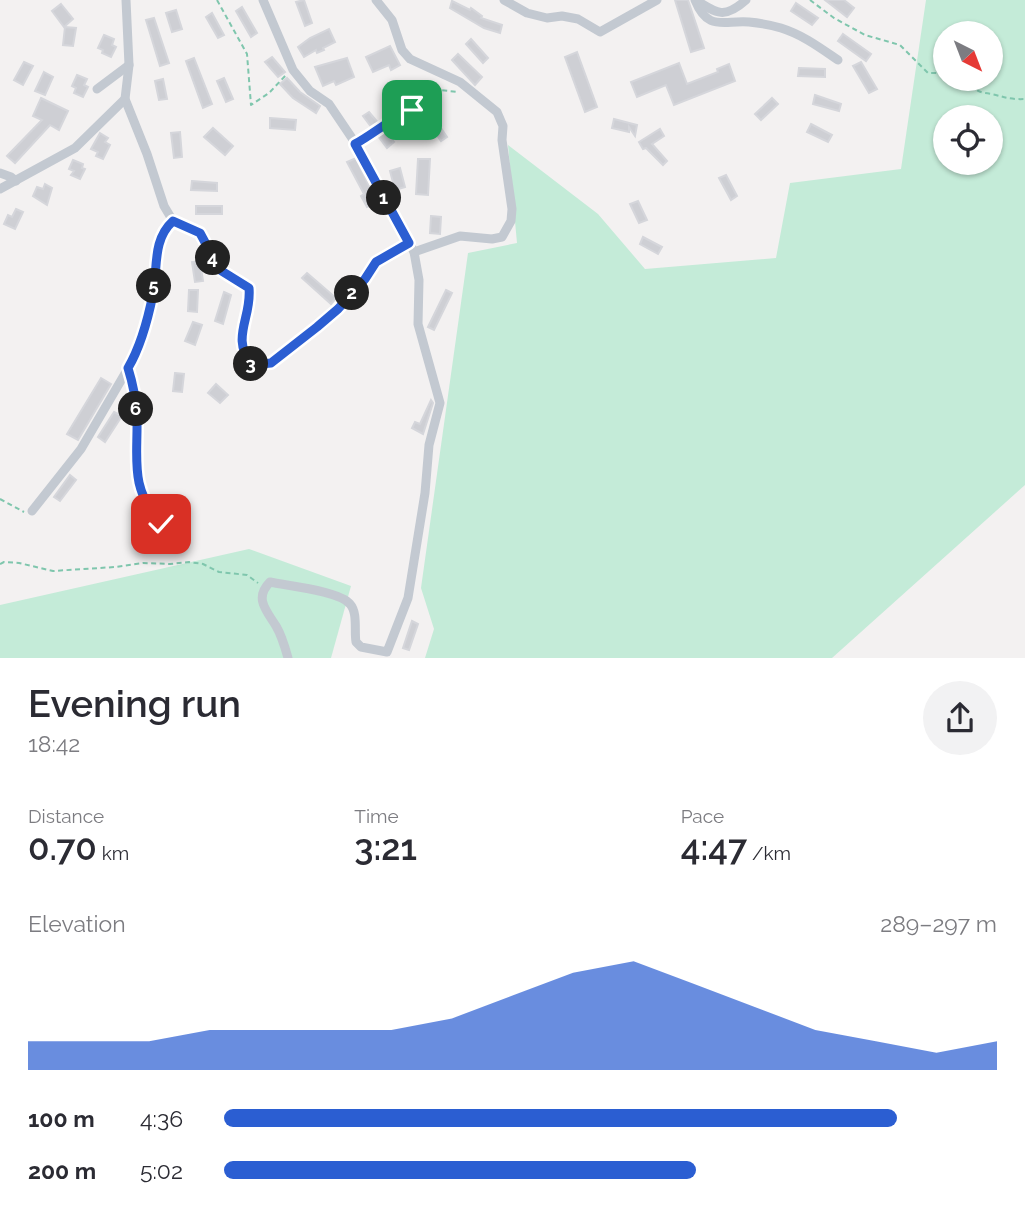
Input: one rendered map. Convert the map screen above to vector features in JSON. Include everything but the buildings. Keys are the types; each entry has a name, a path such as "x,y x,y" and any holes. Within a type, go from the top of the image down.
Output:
{"street":[{"path":"126,0 129,65 125,99 164,206 173,221 200,233 220,270 249,288 250,299 241,344 244,355 252,365 271,363 317,327 338,309 365,279 376,262 411,247 460,236 492,239 502,237 508,229 512,209 502,140 503,126 497,111 460,82 410,59 402,50 392,20 376,0"},
{"path":"263,0 293,69 310,91 329,104 355,144 411,247 419,280 418,324 440,402 429,445 425,493 408,598 387,652 361,646 356,642 354,612 350,604 343,599 270,582 264,588 262,605 277,627 288,658"},
{"path":"504,0 527,13 547,18 562,16 578,19 600,32 656,0"},
{"path":"696,0 719,14 746,0"},
{"path":"696,0 704,16 714,22 747,22 778,27 801,35 838,60"},
{"path":"97,89 129,65"},
{"path":"0,189 75,148 125,99"},
{"path":"0,173 16,181"},
{"path":"32,511 81,449 137,353 153,293 158,245 165,228 173,221"},
{"path":"128,368 135,392 135,464 138,479 145,504 161,524"}],"path":[{"path":"216,0 247,54 251,105 270,93 293,69"},
{"path":"810,0 834,18 865,35 900,46 928,73 933,73"},
{"path":"355,144 374,134 392,118 420,106 440,90 480,97"},
{"path":"980,91 992,92 1001,98 1025,99"},
{"path":"0,499 23,512 32,511"},
{"path":"0,564 19,563 53,571 115,567 143,562 189,562 203,564 219,572 247,575 264,588"}],"green space":[{"path":"926,0 1025,0 1025,485 832,658 425,658 434,629 421,588 468,253 517,243 508,145 598,214 645,269 776,258 790,183 901,169"},
{"path":"249,549 351,586 331,658 0,658 0,605"}],"route":[{"path":"161,524 145,504 138,479 135,464 135,392 128,368 137,353 153,293 158,245 165,228 173,221 200,233 220,270 249,288 250,299 241,344 244,355 252,365 271,363 338,309 365,279 376,262 409,243 355,144 374,134 392,118 412,110"}]}
